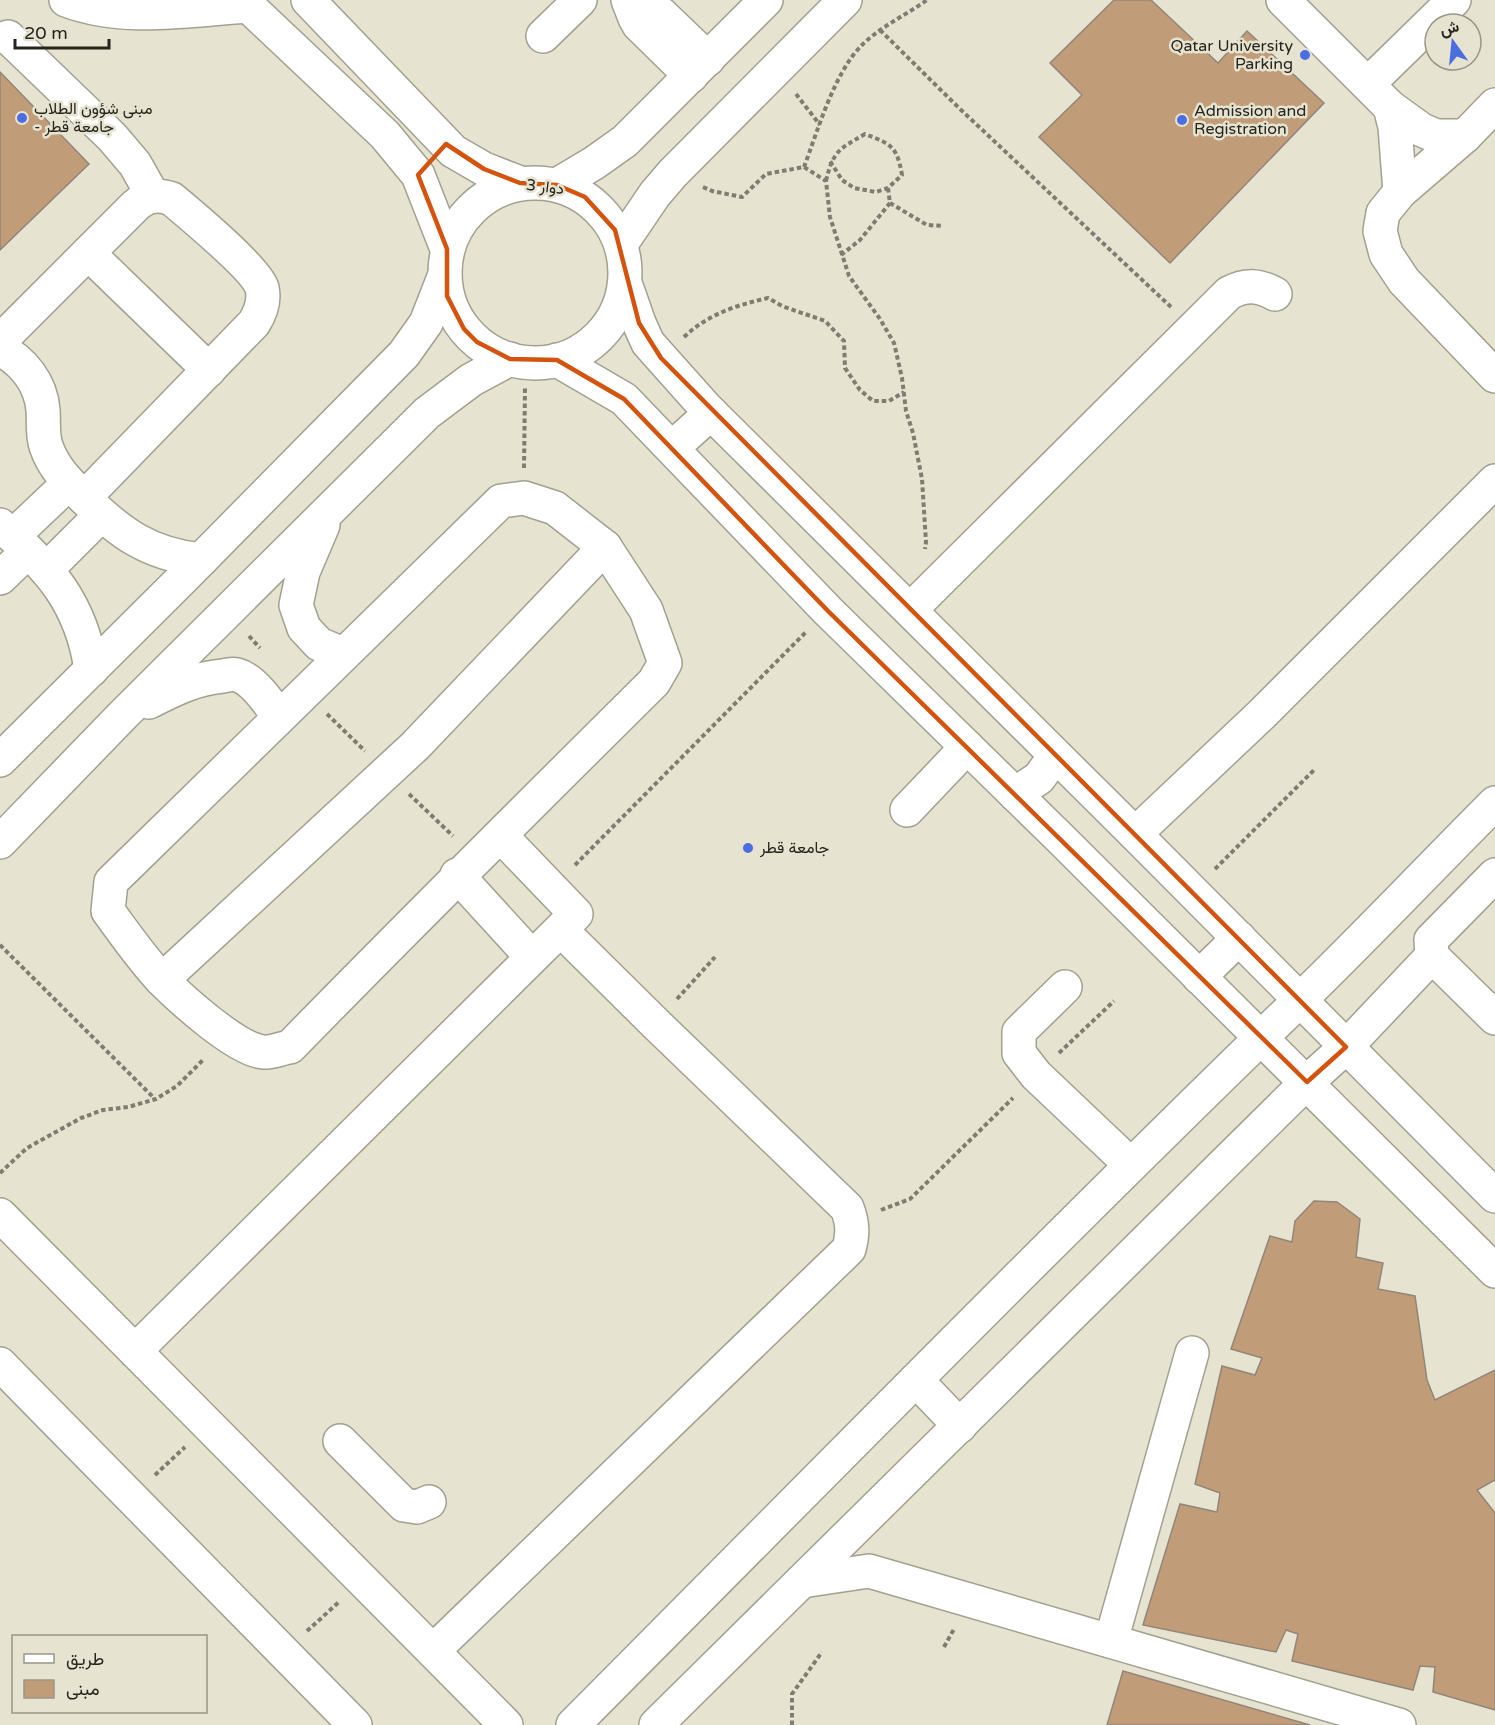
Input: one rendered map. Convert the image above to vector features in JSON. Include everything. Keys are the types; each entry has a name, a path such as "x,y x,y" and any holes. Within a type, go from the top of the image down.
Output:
{"street":[{"path":"66,0 86,7 147,13 245,3 385,135 418,175 446,263 447,296 464,329 477,342 493,352 531,361 624,399 828,611 1307,1082 1495,1271"},
{"path":"543,36 580,0"},
{"path":"557,185 625,141 766,0"},
{"path":"621,244 655,194 673,173 845,0"},
{"path":"1283,0 1390,107 1422,130 1436,136 1464,135"},
{"path":"1368,84 1454,0"},
{"path":"311,1 453,152 484,169 520,183"},
{"path":"629,1 654,9 699,67"},
{"path":"8,37 112,136 135,164 153,196"},
{"path":"1495,105 1400,192 1383,213 1380,231 1386,254 1404,281 1495,376"},
{"path":"1390,107 1396,137 1400,192"},
{"path":"418,175 446,144"},
{"name":"دوار 3","path":"0,760 404,354 426,323 446,263 453,233 474,206 487,196 520,183 557,185 572,190 597,206 615,230 625,263 625,283 617,309 603,332 590,345 574,354 531,361 471,380 427,412 227,614 123,715 0,842"},
{"path":"0,340 143,199 153,196 163,195 172,199 249,269 261,285 263,305 254,323 85,499 22,546 0,579"},
{"path":"88,253 209,370"},
{"path":"625,283 648,343 711,413 1495,1196"},
{"path":"910,610 1229,293 1240,287 1253,286 1265,288 1275,294"},
{"path":"0,349 22,364 32,378 43,410 45,442 58,471 85,499 130,538 147,547 182,558 201,560"},
{"path":"672,448 711,413"},
{"path":"1135,834 1261,715 1495,481"},
{"path":"524,498 555,508 605,547 646,610 665,663 654,682 290,1047 264,1052 245,1047 212,1024 162,980 108,911 111,882 501,501 524,498"},
{"path":"22,546 85,499"},
{"path":"329,510 303,572 296,605 304,628 319,644 343,654"},
{"path":"22,546 61,588 81,627 91,670"},
{"path":"162,980 415,746 605,547"},
{"path":"123,715 180,686 209,677 236,674 254,686 279,717"},
{"path":"907,810 967,747"},
{"path":"1015,794 1039,778 1055,756"},
{"path":"573,1725 1131,1165 1301,1000 1495,803"},
{"path":"432,1651 849,1249 852,1235 852,1221 847,1208 655,1023 568,922 551,889 501,836"},
{"path":"467,867 531,956"},
{"path":"1495,875 1431,940 1432,956 1495,1018"},
{"path":"135,1351 531,956 568,922"},
{"path":"1199,977 1239,938"},
{"path":"656,1725 1307,1082 1346,1047 1432,956"},
{"path":"1065,987 1019,1032 1019,1053 1036,1075 1131,1165"},
{"path":"0,1215 506,1725"},
{"path":"1111,1641 1192,1353"},
{"path":"0,1364 355,1725"},
{"path":"916,1380 960,1426"},
{"path":"340,1441 404,1505 417,1507 429,1502"},
{"path":"802,1581 869,1571 1399,1725"}],"path":[{"path":"804,167 830,95 861,46 880,30 927,0"},
{"path":"880,30 960,109 1193,328"},
{"path":"830,161 842,180 854,188 876,192 888,188 902,175 899,160 888,143 865,134 843,147 830,161 826,181 830,217 849,276 894,343 906,411 922,479 926,542 924,552"},
{"path":"673,173 712,191 742,197 766,174 804,167 826,181"},
{"path":"841,255 860,240 890,203 888,188"},
{"path":"890,203 927,225 943,226"},
{"path":"661,358 699,322 741,304 768,298 782,306 825,321 844,341 845,368 860,390 873,401 889,401 904,392"},
{"path":"524,498 531,361"},
{"path":"551,889 828,611"},
{"path":"227,614 266,653"},
{"path":"305,693 387,773 467,867"},
{"path":"1192,891 1314,770"},
{"path":"0,945 156,1099"},
{"path":"655,1023 715,957"},
{"path":"852,1221 910,1199 1114,1000"},
{"path":"0,1173 27,1148 81,1118 104,1110 128,1107 156,1099 177,1086 228,1035"},
{"path":"130,1498 209,1425"},
{"path":"285,1652 363,1580"},
{"path":"792,1725 792,1694 822,1652"}],"highlighted area":[{"path":"446,144 484,169 520,183 557,185 585,197 615,230 639,323 661,358 1346,1047 1307,1082 828,611 624,399 557,360 510,359 477,342 464,329 447,296 447,249 418,175"}],"building":[{"name":"Admission and Registration","path":"1114,0 1151,0 1218,63 1247,31 1324,103 1170,263 1039,137 1082,95 1050,63"},
{"name":"مبنى شؤون الطلاب - جامعة قطر","path":"0,72 89,164 0,250"},
{"path":"1314,1201 1337,1202 1360,1219 1356,1257 1383,1263 1378,1289 1415,1296 1427,1380 1435,1400 1495,1370 1495,1480 1477,1490 1495,1513 1495,1710 1433,1692 1435,1667 1420,1666 1413,1690 1292,1661 1298,1634 1286,1630 1276,1652 1143,1625 1180,1504 1217,1512 1220,1493 1195,1484 1222,1366 1255,1375 1262,1358 1231,1349 1270,1236 1292,1242 1295,1221"},
{"path":"1123,1671 1310,1725 1107,1725"}],"place":[{"name":"Qatar University Parking","path":"1305,55"},
{"name":"مبنى شؤون الطلاب - جامعة قطر","path":"22,118"},
{"name":"Admission and Registration","path":"1182,120"},
{"name":"جامعة قطر","path":"748,848"}]}
